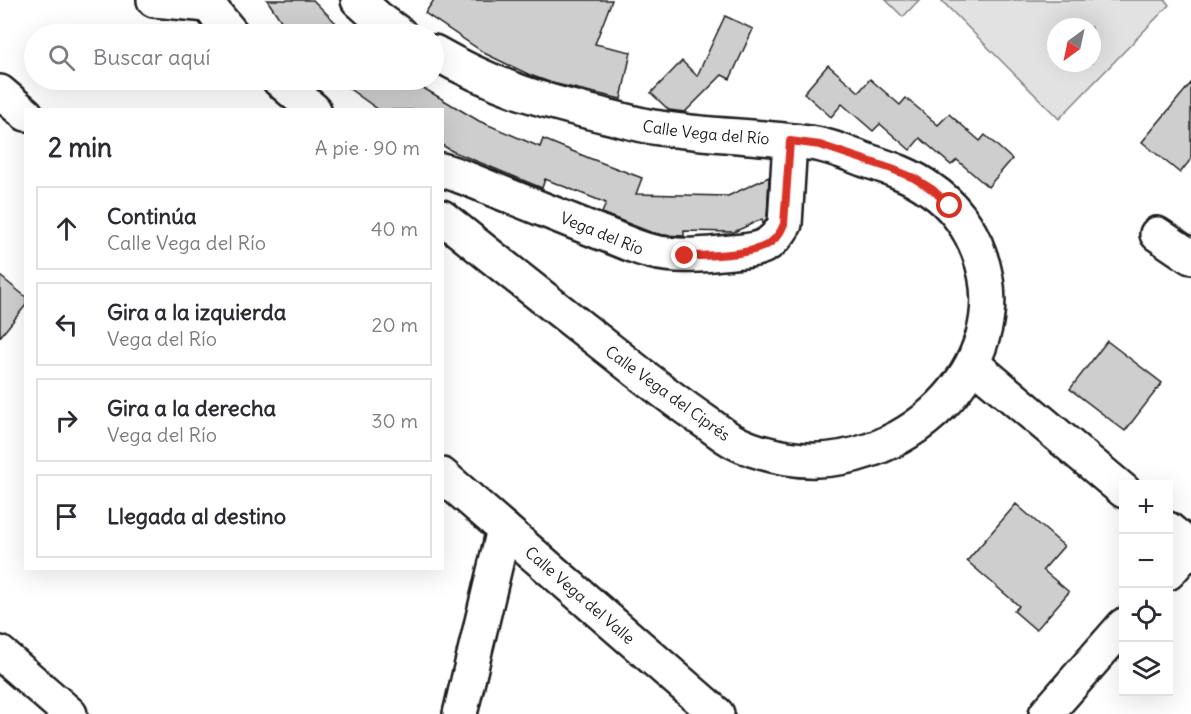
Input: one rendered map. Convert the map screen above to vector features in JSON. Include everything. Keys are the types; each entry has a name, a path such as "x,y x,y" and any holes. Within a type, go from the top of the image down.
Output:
{"street":[{"path":"154,0 206,3 224,24"},
{"path":"358,0 386,24"},
{"name":"Calle Vega del Río","path":"444,58 465,70 522,93 577,109 657,128 820,145 914,178 933,190 950,206 976,243 983,263 987,283 986,325 973,364"},
{"path":"291,90 312,108"},
{"path":"0,92 24,112"},
{"name":"Vega del Río","path":"444,171 650,251 702,256 762,248 779,234 784,224 790,141"},
{"name":"Calle Vega del Ciprés","path":"444,219 668,396 736,443 762,452 789,458 815,460 866,451 890,441 929,417 946,401 973,364"},
{"path":"1157,234 1191,257"},
{"path":"973,364 1119,487"},
{"name":"Calle Vega del Valle","path":"444,478 717,714"},
{"path":"460,714 504,529"},
{"path":"1173,533 1191,548 1173,568"},
{"path":"1046,714 1119,631"},
{"path":"0,653 70,714"}],"shaded area":[{"path":"886,0 919,0 903,17"},
{"path":"941,0 1165,0 1169,5 1059,119"}],"building":[{"path":"267,0 313,0 337,24 283,24"},
{"path":"434,0 612,0 595,44 631,52 621,99 552,83 530,75 486,54 425,13"},
{"path":"725,16 753,29 730,79 722,75 685,112 669,110 651,93 682,61 697,76"},
{"path":"828,65 859,92 870,79 900,105 906,98 938,125 949,114 980,141 985,135 1012,159 988,187 957,160 951,165 920,138 910,150 880,124 873,131 842,104 831,117 804,93"},
{"path":"1191,83 1191,159 1180,173 1142,142"},
{"path":"351,90 427,90 479,121 540,147 543,139 642,178 636,194 728,196 769,177 767,218 763,223 762,219 734,232 684,231 684,236 650,232 602,213 606,203 545,179 542,188 444,146 444,108 376,108"},
{"path":"0,276 24,295 24,307 0,337"},
{"path":"1107,341 1162,383 1125,431 1070,389"},
{"path":"1016,504 1064,546 1043,570 1069,592 1036,630 1014,611 1019,606 967,561"}],"route":[{"path":"685,256 750,250 762,248 772,242 784,224 790,141 820,145 892,169 914,178 933,190 950,206"}]}
